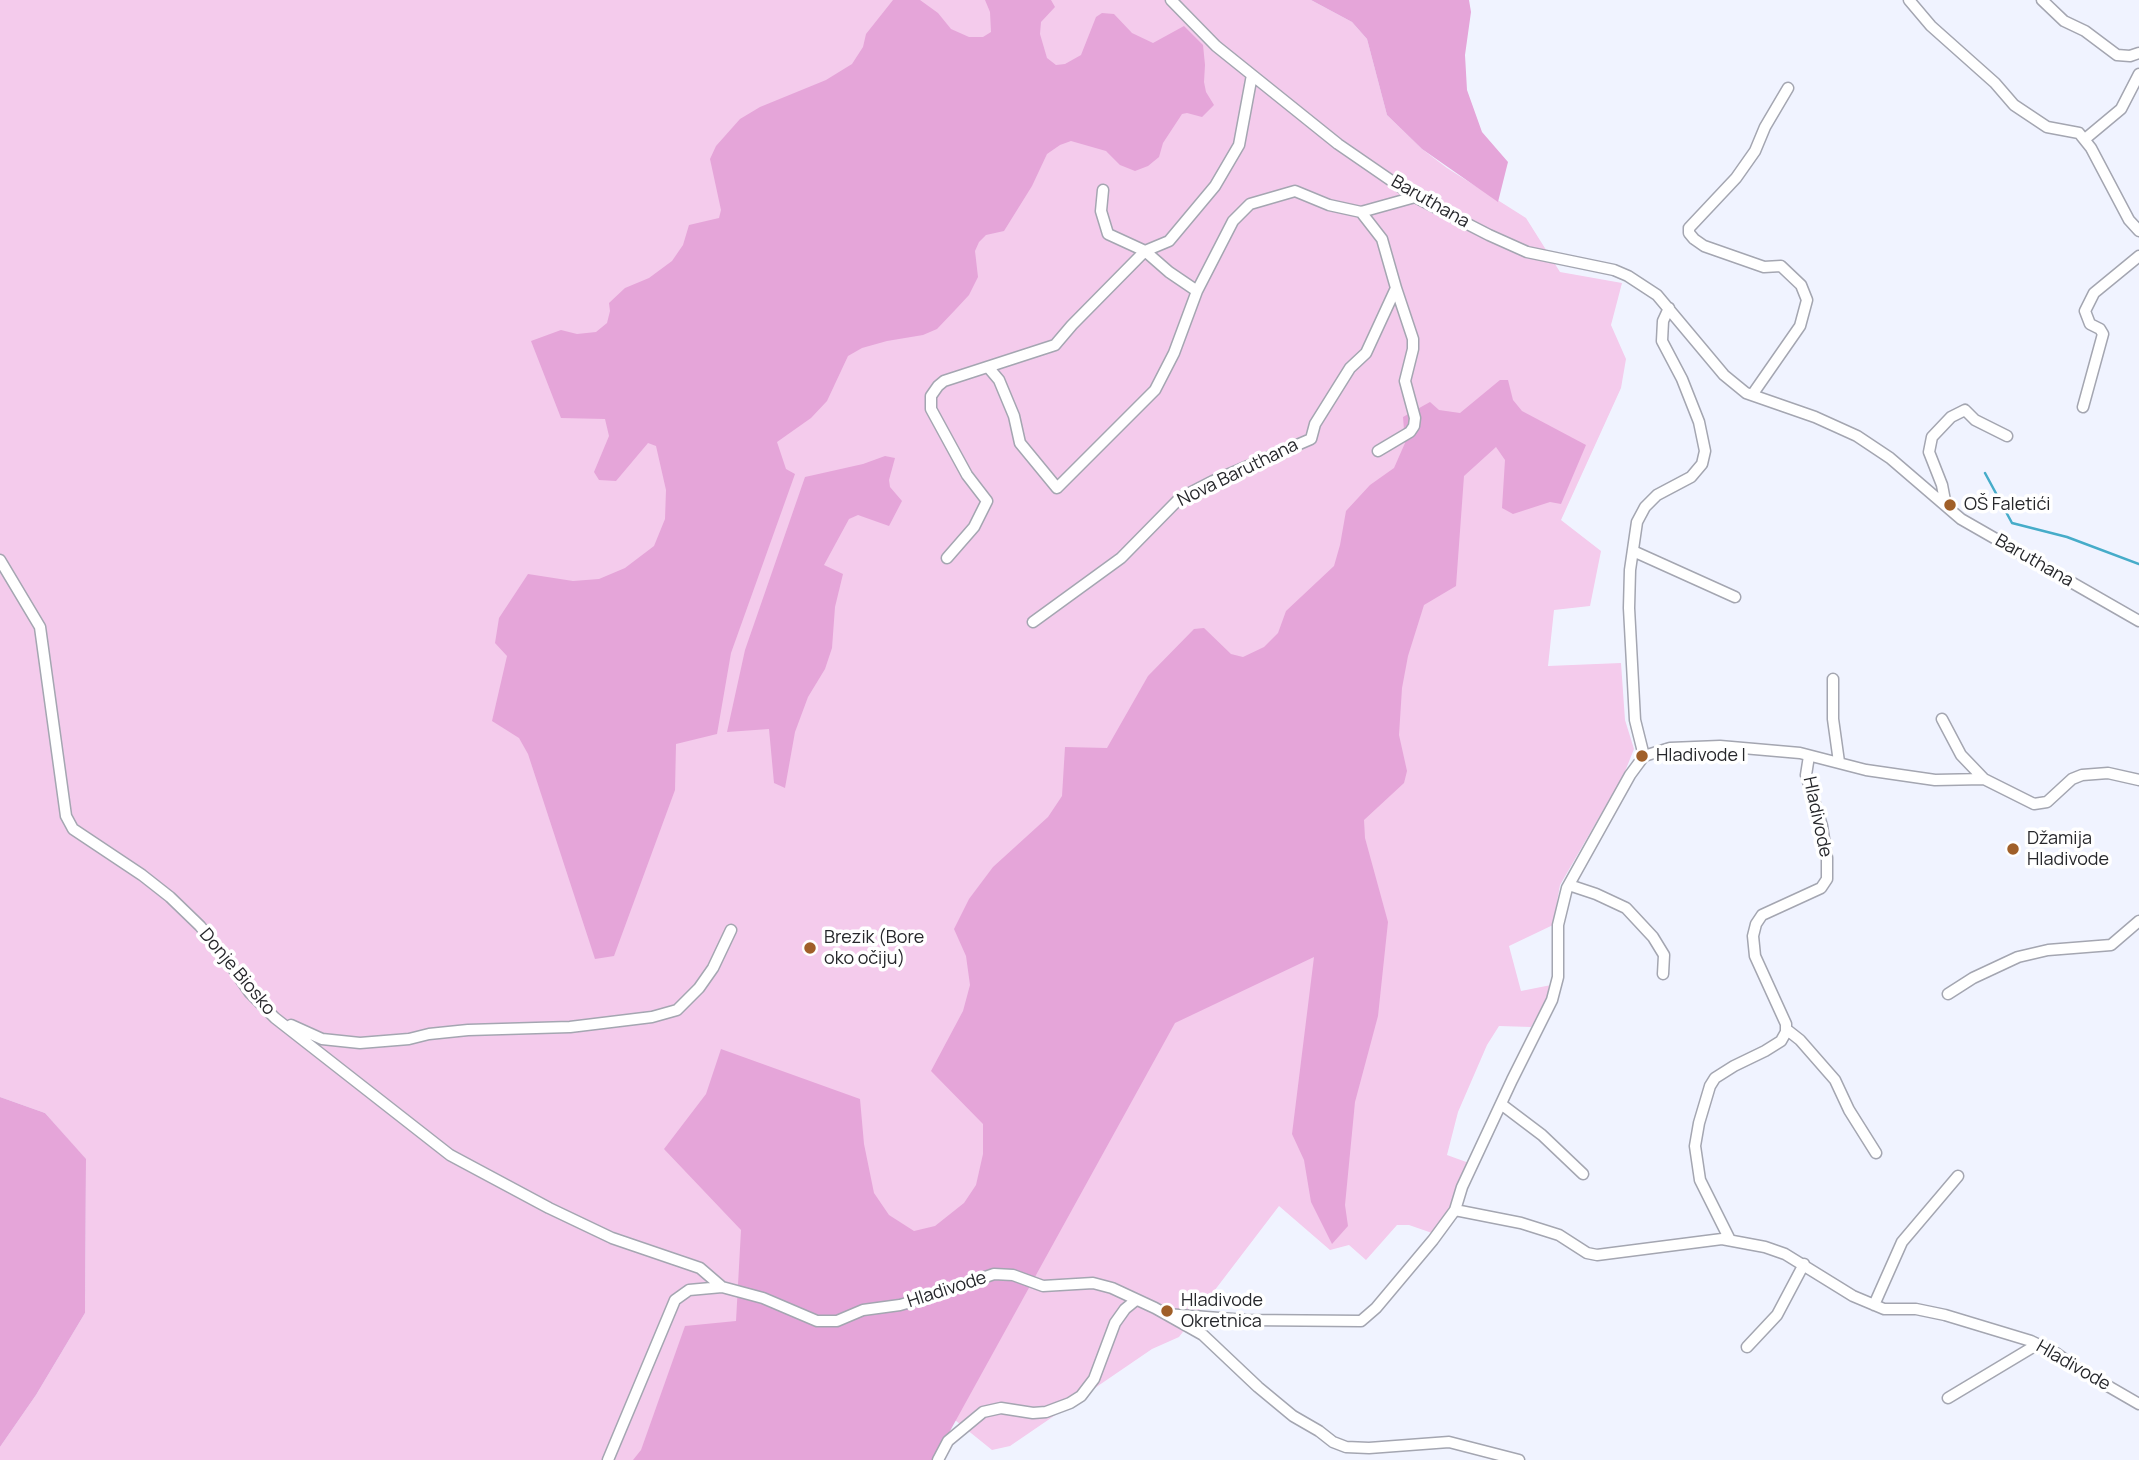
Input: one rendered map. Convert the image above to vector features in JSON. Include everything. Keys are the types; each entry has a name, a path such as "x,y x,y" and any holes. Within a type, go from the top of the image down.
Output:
{"street":[{"name":"Baruthana","path":"1171,0 1216,46 1338,144 1415,197 1527,252 1614,270 1646,286 1669,308 1724,375 1746,393 1815,417 1857,436 1890,458 1961,519 2139,621"},
{"path":"1909,0 1931,26 1996,83 2014,105 2047,127 2071,130 2085,139 2129,220 2139,231"},
{"path":"2042,0 2064,21 2085,31 2117,55 2130,57 2139,53"},
{"path":"2085,139 2121,109 2139,74"},
{"path":"947,558 974,527 986,501 967,475 929,403 938,386 944,381 1055,345 1145,251 1170,241 1215,186 1239,145 1252,75"},
{"path":"1752,395 1800,326 1807,300 1801,285 1781,266 1764,267 1704,246 1689,233 1689,228 1736,178 1755,151 1765,127 1788,88"},
{"path":"1103,190 1101,211 1108,234 1145,251 1197,291"},
{"path":"988,367 999,380 1014,416 1020,443 1057,488 1156,390 1174,354 1197,291 1233,221 1250,204 1294,191 1329,205 1361,212 1415,197"},
{"path":"1361,212 1381,239 1413,339 1405,381 1415,418 1414,426 1410,432 1377,451"},
{"path":"2084,407 2103,334 2100,329 2090,324 2085,311 2094,293 2139,256"},
{"name":"Nova Baruthana","path":"1033,622 1121,558 1180,499 1213,481 1311,439 1315,424 1350,368 1366,353 1396,288"},
{"path":"1644,756 1635,720 1632,693 1629,608 1637,522 1645,507 1657,495 1691,477 1702,464 1705,451 1692,403 1662,341 1663,321 1669,308"},
{"path":"1946,506 1942,485 1928,452 1933,437 1951,417 1965,410 1975,421 2007,436"},
{"path":"1633,553 1735,597"},
{"name":"Donje Biosko","path":"0,560 40,627 66,816 73,829 170,897 200,926 250,993 275,1018 450,1154 549,1208 612,1238 700,1268 722,1287"},
{"path":"1833,679 1833,719 1839,762"},
{"path":"1942,719 1961,755 1984,779"},
{"name":"Hladivode","path":"722,1287 763,1298 810,1319 827,1323 863,1310 921,1299 1003,1273 1043,1286 1093,1283 1112,1288 1166,1314 1223,1319 1361,1321 1369,1316 1433,1240 1455,1209 1462,1187 1552,1000 1558,978 1561,906 1569,885 1630,775 1644,756 1670,748 1720,746 1800,753 1866,770 1935,780 1984,779 2034,804 2047,802 2072,779 2082,775 2108,773 2139,780"},
{"name":"Hladivode","path":"1786,1029 1755,956 1754,936 1756,924 1762,915 1770,909 1821,888 1827,879 1822,826 1806,775 1809,756"},
{"path":"1569,885 1626,908 1653,937 1664,955 1662,974"},
{"path":"1948,994 1973,978 2018,957 2048,950 2111,945 2139,921"},
{"path":"275,1018 322,1040 360,1043 468,1030 570,1027 652,1017 677,1010 699,988 713,968 731,930"},
{"path":"1730,1240 1700,1180 1695,1146 1699,1123 1715,1078 1782,1041 1786,1029 1800,1040 1835,1080 1849,1110 1876,1153"},
{"path":"1501,1104 1542,1135 1583,1174"},
{"path":"1874,1305 1902,1242 1958,1176"},
{"name":"Hladivode","path":"1455,1209 1546,1231 1587,1253 1597,1255 1722,1239 1765,1247 1785,1254 1853,1296 1884,1309 1916,1309 1945,1315 2038,1345 2139,1404"},
{"path":"1747,1347 1777,1315 1804,1264"},
{"path":"608,1460 675,1300 689,1290 722,1287"},
{"path":"938,1460 948,1441 983,1412 1001,1408 1033,1413 1046,1412 1081,1396 1094,1379 1115,1323 1136,1300"},
{"path":"1166,1314 1203,1335 1293,1416 1319,1430 1333,1442 1346,1447 1369,1448 1449,1442 1519,1460"},
{"path":"1948,1398 2038,1345"}],"shaded area":[{"path":"0,0 1311,0 1352,22 1367,39 1387,115 1422,149 1526,218 1560,272 1622,283 1611,325 1626,359 1621,388 1561,520 1601,551 1590,606 1554,610 1548,666 1621,663 1625,720 1634,749 1624,774 1560,885 1553,925 1509,946 1521,991 1551,985 1531,1027 1499,1026 1487,1045 1458,1112 1447,1155 1469,1163 1449,1209 1432,1233 1409,1225 1397,1225 1366,1260 1349,1245 1330,1250 1279,1206 1179,1337 1152,1349 1010,1446 992,1450 924,1395 669,1460 0,1460 0,1447 36,1395 85,1313 86,1160 45,1113 0,1097"},
{"path":"893,0 920,0 938,13 951,29 969,37 983,37 991,32 990,12 985,0 1051,0 1055,7 1041,22 1040,34 1047,58 1056,65 1065,64 1081,55 1096,17 1102,13 1114,14 1132,33 1153,43 1184,26 1203,45 1204,82 1206,92 1214,105 1202,117 1182,114 1163,143 1159,157 1148,166 1135,171 1120,165 1106,151 1071,141 1047,154 1032,186 1004,231 986,235 979,242 975,251 978,277 969,295 956,309 937,329 923,335 862,348 848,356 827,401 811,418 777,442 786,469 795,474 731,653 717,734 676,744 675,790 614,956 595,959 528,754 519,738 492,721 507,656 495,643 499,618 528,574 573,581 599,579 625,568 654,546 665,519 666,490 656,446 648,443 616,481 599,480 594,472 609,436 605,419 561,418 531,341 561,330 577,334 596,332 607,323 609,303 625,288 649,278 672,261 683,245 689,225 719,218 721,210 710,159 716,146 740,119 760,107 826,80 852,64 863,47 866,34"},
{"path":"1311,0 1469,0 1471,12 1465,55 1467,90 1482,132 1508,162 1498,202 1422,149 1387,115 1367,39 1352,22"},
{"path":"1500,380 1508,380 1513,400 1522,411 1586,445 1561,504 1550,502 1513,514 1502,508 1505,460 1496,447 1464,476 1456,586 1424,605 1408,656 1402,688 1399,735 1407,771 1404,783 1364,820 1365,838 1388,922 1378,1016 1355,1102 1345,1205 1348,1226 1332,1244 1311,1202 1304,1160 1292,1134 1314,957 1175,1023 934,1460 633,1460 641,1450 685,1326 736,1321 741,1230 664,1149 706,1094 721,1049 860,1099 864,1144 874,1193 889,1215 914,1231 935,1226 964,1203 976,1185 983,1154 983,1124 931,1071 963,1011 970,985 966,956 954,929 969,899 993,867 1048,817 1062,796 1065,747 1107,748 1148,676 1194,629 1204,628 1231,654 1243,657 1264,647 1278,633 1286,611 1334,566 1346,511 1370,485 1394,468 1405,443 1403,417 1430,402 1439,410 1460,413"},
{"path":"885,456 895,458 889,480 890,487 902,501 889,526 858,515 849,519 824,565 843,574 835,607 832,648 825,669 808,697 795,732 785,788 774,783 769,729 727,732 745,650 805,477 863,464"},
{"path":"0,1097 45,1113 86,1159 85,1313 36,1395 0,1447"}],"waterway":[{"path":"1985,473 2012,523 2067,537 2139,564"}],"place":[{"name":"OŠ Faletići","path":"1950,505"},
{"name":"Hladivode I","path":"1642,756"},
{"name":"Džamija Hladivode","path":"2013,849"},
{"name":"Brezik (Bore oko očiju)","path":"810,948"},
{"name":"Hladivode Okretnica","path":"1167,1311"}]}
